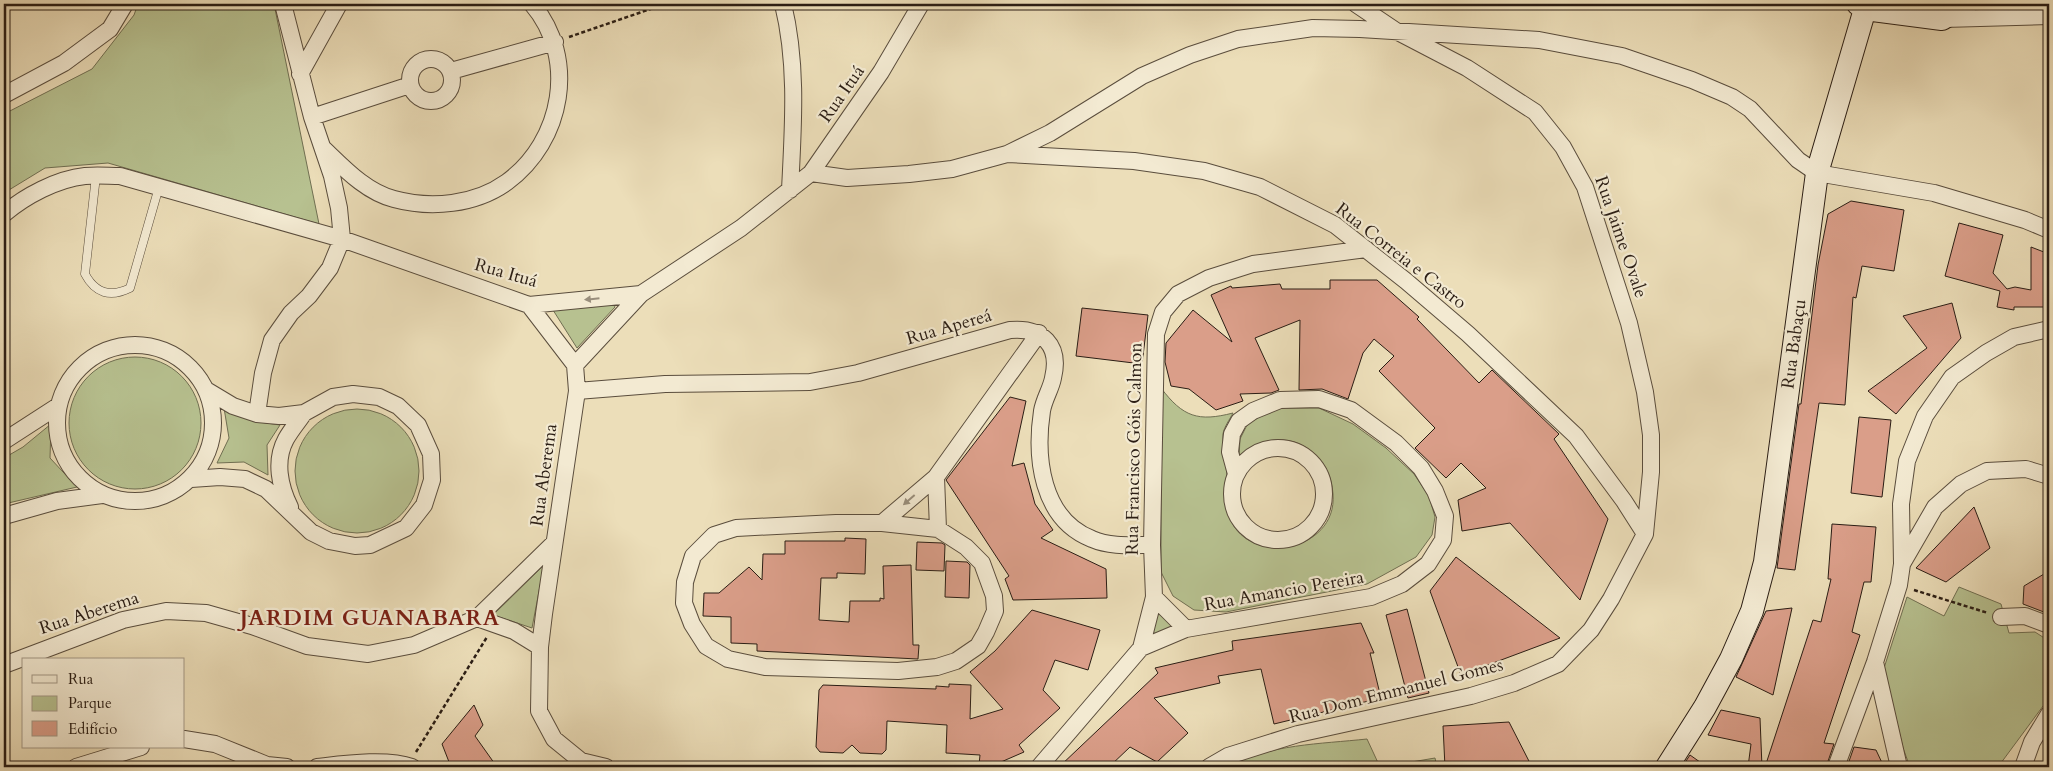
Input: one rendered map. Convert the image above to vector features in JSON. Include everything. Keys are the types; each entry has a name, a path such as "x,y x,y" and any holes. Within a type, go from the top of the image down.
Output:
{"street":[{"path":"4,96 64,63 110,28 125,4"},
{"path":"257,414 263,373 272,340 291,313 309,296 330,268 342,239 339,208 332,176 312,117 283,4"},
{"path":"300,74 338,4"},
{"path":"322,147 357,180 393,199 432,205 471,200 507,182 535,154 554,119 561,80 555,42 532,4"},
{"path":"783,4 790,30 794,98 790,190"},
{"name":"Rua Ituá","path":"4,214 20,200 47,187 83,176 120,176 342,239 529,305 641,294 741,228 812,173 881,72 921,4"},
{"name":"Rua Jaime Ovale","path":"1356,4 1396,31 1467,68 1535,112 1563,147 1585,187 1629,323 1645,392 1651,435 1651,462 1645,534"},
{"path":"1942,19 1966,4"},
{"name":"Rua Babaçu","path":"1667,767 1705,707 1731,659 1752,611 1765,562 1817,173 1862,6 1942,19"},
{"path":"1942,19 2049,16"},
{"path":"1007,154 1058,128 1142,76 1190,55 1238,39 1313,28 1539,40 1622,56 1692,80 1732,97 1750,109 1798,160 1817,173 1934,193 2025,220 2049,230"},
{"path":"451,71 555,42"},
{"path":"428,58 438,59 451,71 453,82 450,90 439,100 428,101 421,99 415,94 410,85 411,72 415,65 428,58"},
{"path":"312,117 410,85"},
{"name":"Rua Correia e Castro","path":"812,173 847,178 909,174 952,169 1007,154 1134,161 1204,171 1268,191 1335,225 1468,334 1576,436 1610,480 1645,534"},
{"name":"Rua Francisco Góis Calmon","path":"1039,767 1141,648 1154,597 1152,545 1156,334 1164,312 1178,294 1209,278 1253,264 1366,249"},
{"path":"529,305 575,365 641,294"},
{"name":"Rua Apereá","path":"577,391 665,384 810,382 858,374 1010,330 1024,329 1038,333"},
{"path":"1836,767 1874,662 1898,585 1902,564 1901,504 1906,460 1924,416 1952,377 1986,352 2014,337 2049,329"},
{"path":"882,523 936,477 1038,333 1051,345 1055,360 1053,378 1042,409 1039,462 1049,498 1062,518 1090,539 1107,544 1152,545"},
{"path":"191,479 220,477 245,480 266,489 311,532 328,541 355,546 370,545 406,528 424,505 432,480 431,454 418,425 398,406 379,397 353,394 333,397 304,413 279,416 257,414 233,406 208,390 192,368 168,351 146,345 116,347 102,351 78,368 68,381 58,406 58,442 69,467 81,481 102,495 131,502 149,501 174,492 191,479 201,467 214,435 215,418 208,390"},
{"name":"Rua Aberema","path":"23,658 123,620 166,611 206,613 252,626 307,646 368,654 414,645 477,618 554,543 577,391 575,365"},
{"name":"Rua Amancio Pereira","path":"1141,648 1186,629 1371,597 1402,584 1428,564 1443,540 1445,516 1435,491 1421,468 1396,444 1351,410 1319,399 1280,400 1253,411 1239,421 1232,434 1230,452 1236,474 1231,489 1232,505 1244,526 1257,536 1277,541 1293,538 1312,526 1321,512 1324,490 1320,475 1311,462 1298,452 1278,448 1262,450 1248,458 1236,474"},
{"path":"4,440 58,406"},
{"path":"293,514 282,492 279,466 285,440 304,413"},
{"path":"1902,564 1935,507 1960,484 1987,472 2026,469 2049,476"},
{"path":"936,477 938,530"},
{"path":"4,516 57,501 102,495"},
{"path":"836,523 882,523 938,530 966,548 982,563 994,596 994,612 978,646 956,661 937,667 898,671 765,667 728,659 706,646 692,624 684,603 684,582 693,556 714,535 736,528 836,523"},
{"name":"Rua Dom Emmanuel Gomes","path":"1209,767 1228,756 1298,734 1471,696 1514,684 1558,664 1591,630 1612,600 1645,534"},
{"path":"554,543 540,647 539,711 554,739 581,761 606,767"},
{"name":"Rua Amancio Pereira","path":"1154,597 1186,629"},
{"path":"2001,617 2025,616 2049,625"},
{"path":"477,618 514,631 540,647"},
{"name":"Rua Aberema","path":"4,665 22,658"},
{"path":"1874,662 1900,767"},
{"path":"2023,767 2032,742 2049,714"},
{"path":"185,739 214,744 267,765 287,767"},
{"path":"76,767 138,748"},
{"path":"317,767 351,763 410,766"}],"lane":[{"path":"96,176 84,274 90,284 105,293 119,293 130,288 158,187"}],"path":[{"path":"555,42 665,4"},
{"path":"1898,585 2001,617"},
{"path":"410,766 495,625"}],"green space":[{"path":"138,4 274,4 319,224 108,163 45,168 4,193 4,114 92,69 134,15"},
{"path":"612,301 615,307 577,348 553,310"},
{"path":"135,357 148,358 160,362 182,376 196,398 200,410 200,436 196,448 182,470 160,484 148,488 135,489 122,488 110,484 88,470 74,448 70,436 69,423 70,410 74,398 88,376 110,362 122,358"},
{"path":"1161,388 1177,405 1192,415 1210,417 1233,413 1223,434 1227,476 1227,508 1237,531 1252,542 1270,547 1288,547 1306,541 1321,530 1331,514 1333,494 1331,481 1326,469 1310,450 1288,440 1275,440 1258,444 1239,458 1240,439 1248,423 1277,408 1319,408 1353,424 1386,448 1414,474 1429,496 1435,517 1432,535 1416,557 1367,584 1226,612 1194,610 1173,596 1161,572"},
{"path":"224,408 253,421 280,425 267,445 268,475 244,462 217,463 229,438"},
{"path":"357,409 381,414 401,427 414,447 419,471 414,495 401,515 381,528 357,533 333,528 313,515 300,495 295,471 300,447 313,427 333,414"},
{"path":"51,424 50,458 77,487 4,504 4,458 23,447"},
{"path":"544,565 532,628 493,615"},
{"path":"1959,587 2001,604 2009,633 2035,632 2049,641 2049,698 1998,767 1910,767 1903,748 1884,668 1907,597 1944,616"},
{"path":"1155,611 1175,627 1147,638"},
{"path":"1367,739 1380,767 1227,767 1243,759 1278,749"},
{"path":"1435,758 1437,767 1382,767"}],"building":[{"path":"1851,201 1904,210 1894,271 1862,266 1856,298 1853,297 1845,405 1819,403 1795,570 1777,568 1799,404 1801,404 1818,265 1828,214"},
{"path":"1959,223 2003,235 1993,273 2007,289 2015,287 2031,290 2031,247 2049,254 2049,307 2014,307 2014,310 1997,307 2000,291 1945,276"},
{"path":"1330,280 1377,280 1419,317 1417,319 1479,383 1492,370 1559,434 1554,439 1608,519 1580,600 1510,523 1462,531 1458,500 1486,488 1461,463 1446,478 1415,448 1435,428 1379,371 1394,356 1374,339 1363,353 1348,399 1322,389 1299,390 1300,320 1255,338 1279,390 1271,393 1240,394 1243,401 1216,410 1189,389 1171,386 1165,362 1166,343 1193,310 1232,342 1211,295 1231,286 1232,288 1280,284 1282,289 1330,289"},
{"path":"1952,303 1961,338 1896,414 1868,391 1927,348 1903,316"},
{"path":"1082,308 1148,315 1142,364 1076,356"},
{"path":"1010,397 1026,401 1012,466 1024,463 1035,504 1053,530 1041,538 1106,569 1107,598 1013,600 1005,579 1009,576 946,480"},
{"path":"1859,417 1891,420 1882,497 1851,493"},
{"path":"1974,507 1990,548 1946,582 1916,568"},
{"path":"1832,524 1876,527 1871,582 1864,582 1852,632 1860,635 1824,743 1834,744 1826,767 1765,767 1813,620 1821,622 1831,579 1828,579"},
{"path":"845,538 866,539 865,574 837,573 837,578 821,578 819,620 849,622 850,601 880,601 880,598 884,599 883,566 911,565 913,645 919,645 918,659 757,651 757,644 731,643 731,617 703,616 704,593 719,593 749,567 762,580 763,554 785,554 785,541 845,541"},
{"path":"917,542 942,543 945,545 944,571 916,570"},
{"path":"1456,557 1560,638 1461,675 1430,591"},
{"path":"946,561 967,562 970,565 969,598 945,597"},
{"path":"2049,571 2049,614 2023,604 2024,586"},
{"path":"1792,608 1773,695 1736,677 1766,611"},
{"path":"1407,609 1429,693 1408,698 1386,615"},
{"path":"1032,610 1100,630 1088,670 1055,660 1043,690 1060,708 1019,745 1024,752 1001,762 979,765 980,755 946,753 947,725 887,721 886,750 882,754 860,753 852,745 843,753 820,752 816,747 819,690 823,685 936,689 936,686 949,687 949,684 971,685 970,719 1003,709 970,672 995,651"},
{"path":"1361,623 1374,653 1370,653 1381,698 1274,724 1261,669 1218,676 1220,683 1154,698 1188,733 1157,762 1130,747 1109,767 1059,767 1158,673 1155,668 1233,650 1232,641"},
{"path":"474,705 483,725 475,736 497,767 451,767 442,744"},
{"path":"1721,710 1760,718 1762,767 1748,767 1751,744 1708,735"},
{"path":"1509,722 1532,767 1445,767 1443,726"},
{"path":"1854,747 1876,750 1884,767 1847,767"},
{"path":"1690,755 1707,767 1682,767"}],"district":[{"name":"JARDIM GUANABARA","path":"370,618"}]}
